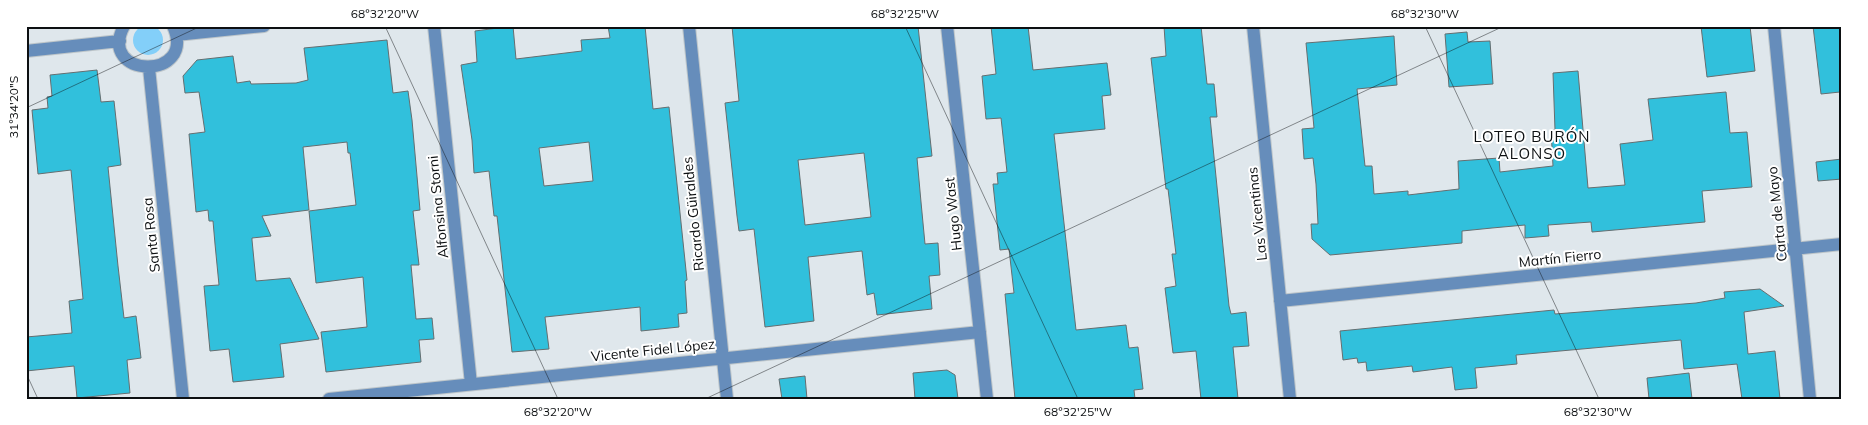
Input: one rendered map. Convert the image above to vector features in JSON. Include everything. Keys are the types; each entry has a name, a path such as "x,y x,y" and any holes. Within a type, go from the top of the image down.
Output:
{"street":[{"path":"124,26 120,41 122,53 127,59 140,67 149,68 162,65 168,60 176,46 174,31 264,26"},
{"name":"Alfonsina Storni","path":"434,26 472,384"},
{"name":"Ricardo Güiraldes","path":"689,26 727,399"},
{"name":"Hugo Wast","path":"947,26 988,399"},
{"name":"Las Vicentinas","path":"1253,26 1290,399"},
{"name":"Carta de Mayo","path":"1774,26 1810,399"},
{"path":"26,51 120,41"},
{"name":"Santa Rosa","path":"149,68 183,399"},
{"name":"Martín Fierro","path":"1280,301 1842,244"},
{"name":"Vicente Fidel López","path":"329,399 980,332"}],"shaded area":[{"path":"148,25 154,26 162,34 162,46 154,54 148,55 142,54 134,46 133,40 134,34 142,26"}],"building":[{"path":"513,26 516,59 582,51 581,40 610,38 608,26 645,26 653,109 669,107 687,280 685,281 687,313 678,314 679,327 641,331 640,307 545,317 549,349 512,352 497,216 494,216 489,171 474,173 472,140 461,65 477,62 475,31","holes":["589,142 593,181 544,186 539,148"]},
{"path":"732,26 918,26 932,156 917,158 925,244 938,243 940,275 929,276 932,309 877,315 874,293 867,295 862,251 808,257 814,321 765,327 754,229 739,231 737,216 725,103 739,101","holes":["864,153 871,217 805,225 798,160"]},
{"path":"991,26 1028,26 1033,70 1107,63 1111,95 1102,96 1105,129 1054,134 1076,330 1126,325 1129,348 1138,347 1143,389 1134,390 1135,399 1015,399 1005,294 1014,293 1009,249 1000,250 993,184 998,184 997,173 1007,172 1001,118 986,119 982,76 996,74"},
{"path":"1164,26 1201,26 1207,84 1214,84 1217,117 1210,117 1229,306 1231,314 1246,312 1249,346 1233,347 1238,399 1201,399 1196,351 1173,353 1165,288 1176,286 1172,254 1176,254 1168,189 1166,189 1151,58 1166,56"},
{"path":"1701,26 1750,26 1755,71 1707,77"},
{"path":"1813,26 1842,26 1840,92 1821,94"},
{"path":"1467,32 1468,42 1490,41 1493,84 1449,87 1445,34"},
{"path":"1394,36 1397,85 1357,89 1365,166 1372,166 1374,194 1408,191 1408,195 1459,189 1458,161 1499,158 1500,172 1553,166 1551,130 1555,130 1553,73 1578,71 1588,188 1625,185 1620,144 1653,140 1648,99 1726,92 1730,133 1747,132 1752,187 1702,191 1705,222 1592,232 1591,222 1548,225 1549,236 1525,238 1525,225 1462,231 1462,243 1330,255 1312,239 1311,224 1318,224 1316,184 1313,158 1304,159 1302,129 1314,128 1306,43"},
{"path":"387,40 393,93 408,91 412,120 420,210 413,211 419,265 411,265 416,319 432,318 434,339 419,340 421,362 326,372 321,332 367,327 363,277 316,283 309,211 356,205 347,142 303,147 309,210 262,216 271,236 252,238 252,240 256,281 290,278 319,339 280,344 284,377 233,382 229,349 210,351 204,286 219,285 213,221 209,221 208,210 196,212 189,134 205,132 199,92 185,93 183,76 197,60 233,56 237,83 250,81 251,84 296,83 308,80 304,48"},
{"path":"97,70 101,102 114,101 121,165 108,167 118,266 124,318 136,316 141,358 127,360 130,393 77,398 74,366 26,371 26,337 72,333 69,301 83,299 71,170 38,174 32,110 48,108 47,97 52,96 50,75"},
{"path":"1842,159 1842,179 1818,181 1816,162"},
{"path":"1760,289 1784,306 1744,312 1748,354 1775,351 1780,399 1742,399 1737,364 1684,369 1681,340 1516,355 1517,364 1475,368 1477,388 1455,390 1452,367 1413,372 1412,366 1367,371 1366,362 1358,363 1357,358 1343,360 1340,331 1554,310 1555,314 1696,303 1725,298 1724,292"},
{"path":"947,370 955,375 958,399 915,399 913,373"},
{"path":"1689,373 1692,399 1649,399 1647,378"},
{"path":"805,376 807,399 782,399 779,379"}],"district":[{"name":"LOTEO BURÓN ALONSO","path":"1532,144"}]}
